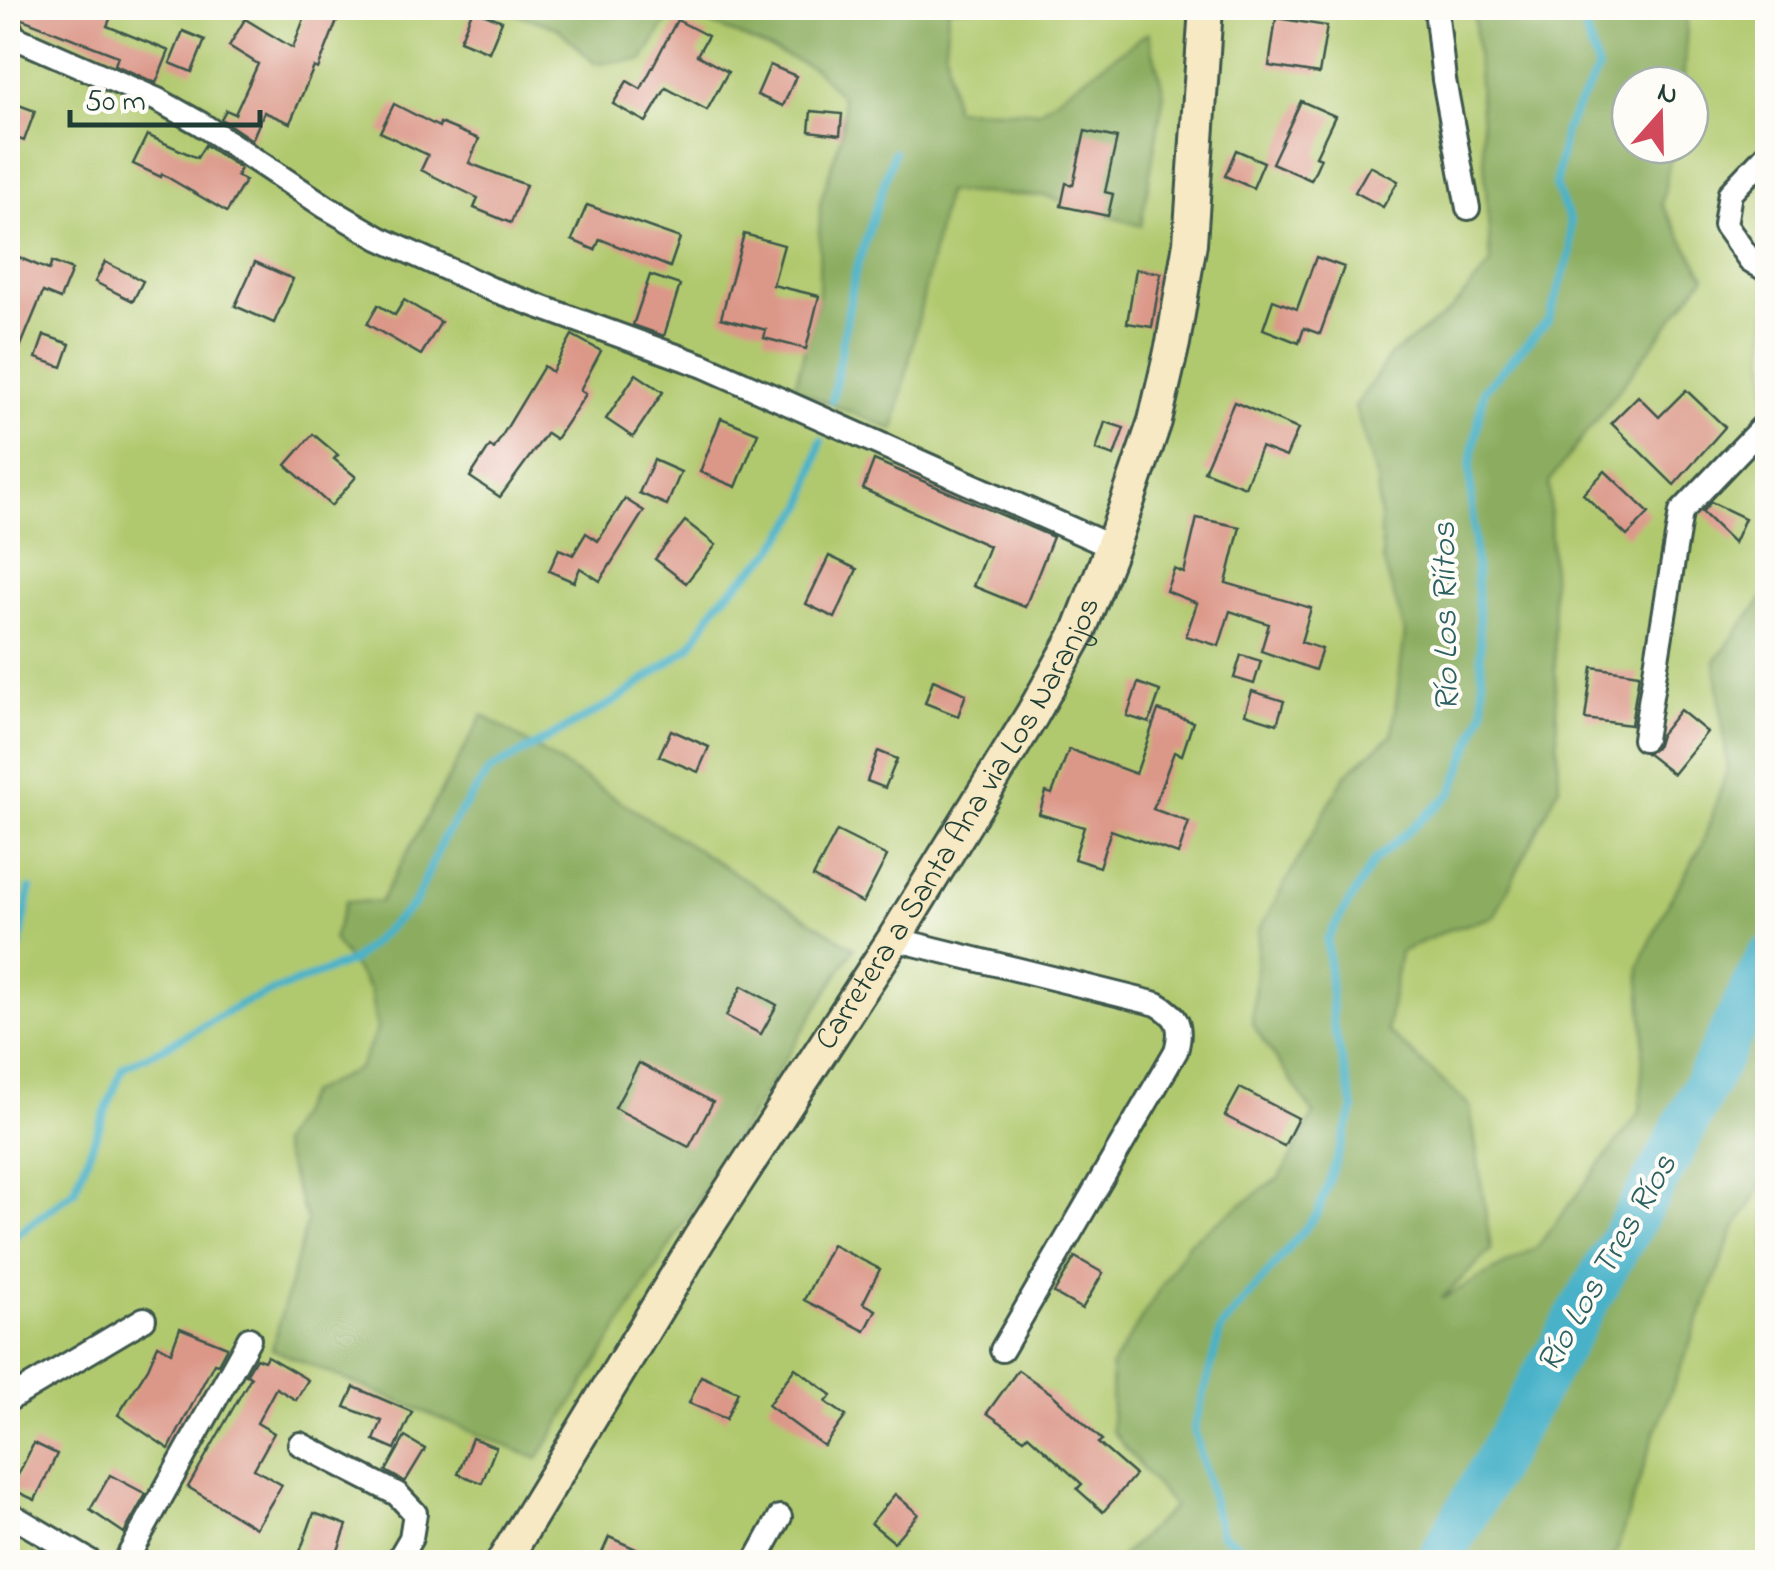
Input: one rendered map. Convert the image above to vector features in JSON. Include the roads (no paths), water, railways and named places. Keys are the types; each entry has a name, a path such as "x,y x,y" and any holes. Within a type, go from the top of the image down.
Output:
{"main road":[{"name":"Carretera a Santa Ana via Los Naranjos","path":"503,1562 698,1238 894,939 1079,631 1155,421 1173,343 1190,243 1206,8"}],"street":[{"path":"1436,8 1444,80 1468,208"},
{"path":"8,24 14,37 158,100 202,124 326,207 380,238 491,289 704,366 1112,547"},
{"path":"1768,154 1730,194 1725,224 1750,260 1768,270"},
{"path":"1644,739 1682,512 1768,421"},
{"path":"894,939 1157,1004 1175,1014 1182,1032 1176,1050 1002,1350"},
{"path":"8,1400 144,1319"},
{"path":"125,1562 249,1339"},
{"path":"300,1444 398,1494 415,1514 411,1538 397,1562"},
{"path":"8,1512 59,1554 92,1562"},
{"path":"755,1562 780,1517"}],"waterway":[{"name":"Río Los Riítos","path":"1265,1562 1221,1534 1194,1429 1221,1329 1318,1213 1354,1109 1333,1024 1327,939 1374,861 1452,793 1484,709 1470,469 1484,390 1549,319 1571,251 1570,220 1555,186 1565,130 1598,70 1579,8"},
{"path":"832,400 855,273 894,152"},
{"path":"8,1246 12,1238 74,1191 123,1067 243,1003 352,961 415,903 444,836 489,771 617,700 690,647 718,602 772,552 805,504 821,441"},
{"path":"8,963 19,948 30,889"},
{"name":"Río Los Tres Ríos","path":"1438,1562 1669,1157 1768,959"}]}
